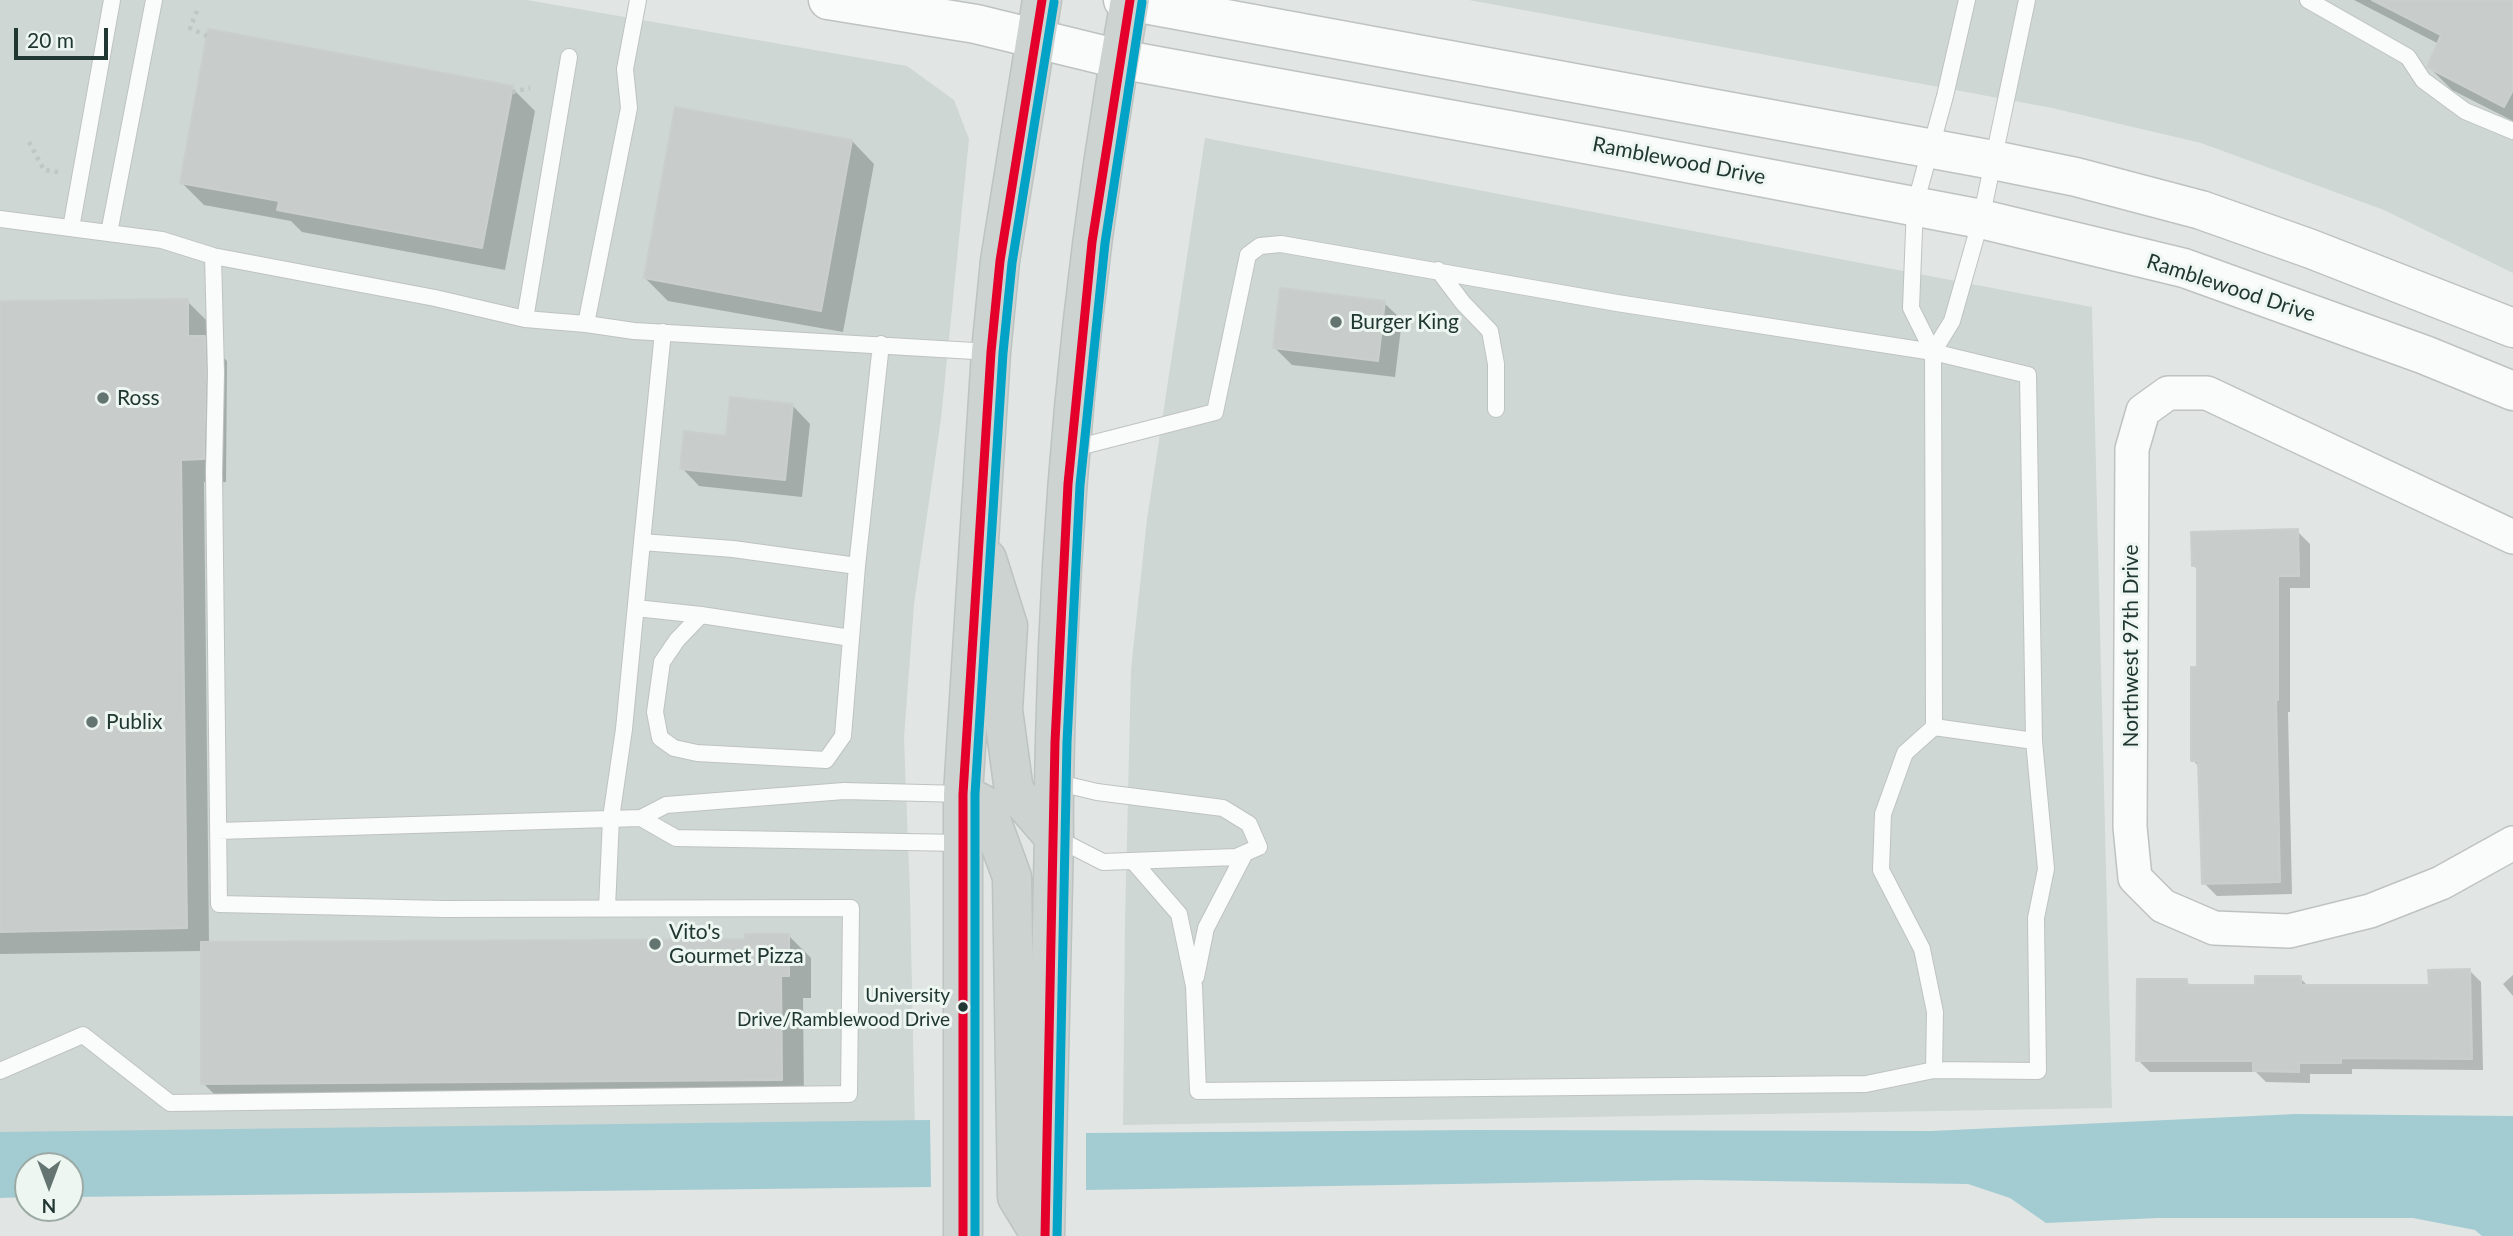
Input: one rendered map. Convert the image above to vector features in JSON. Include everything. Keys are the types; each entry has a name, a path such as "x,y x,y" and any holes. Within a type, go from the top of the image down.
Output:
{"main road":[{"path":"963,1236 963,794 991,352 1000,261 1042,0"},
{"path":"1043,1236 1054,837 1053,781 1063,533 1086,287 1127,0"},
{"path":"980,537 1008,625 1003,710 1014,791 1054,837"},
{"path":"963,794 986,806 1012,877 1017,1197 1043,1236"}],"street":[{"name":"Ramblewood Drive","path":"828,0 976,24 1119,59 1981,219 2184,268 2425,355 2513,391"},
{"path":"1127,0 2076,177 2202,210 2311,249 2513,328"},
{"name":"Northwest 97th Drive","path":"2513,537 2207,393 2168,393 2143,411 2132,449 2130,827 2135,878 2163,906 2214,928 2288,931 2370,911 2429,888 2513,842"}],"lane":[{"path":"71,228 112,0"},
{"path":"109,233 153,0"},
{"path":"586,324 629,108 625,69 638,0"},
{"path":"1934,1070 1935,1012 1922,949 1881,870 1883,814 1905,753 1934,727 1933,352 1911,308 1916,205 1967,0"},
{"path":"1933,352 1952,321 1981,219 2026,0"},
{"path":"2308,0 2408,57 2423,80 2465,111 2513,131"},
{"path":"525,319 569,57"},
{"path":"0,219 162,240 213,256 435,298 525,319 634,331 991,352"},
{"path":"1071,449 1215,412 1248,255 1260,246 1281,244 1617,303 1933,352 2028,375 2034,741 2046,869 2036,918 2038,1071 1934,1070 1866,1084 1198,1091 1194,986 1179,914 1133,861"},
{"path":"0,1071 83,1035 170,1102 849,1094 851,908 444,909 219,904 213,256"},
{"path":"1438,270 1463,303 1490,331 1496,364 1496,409"},
{"path":"607,908 611,818 624,729 663,332"},
{"path":"701,615 677,640 662,663 655,712 660,738 674,748 697,753 826,760 843,736 850,638 881,344"},
{"path":"642,542 733,549 857,566"},
{"path":"636,608 850,638"},
{"path":"1934,727 2034,741"},
{"path":"1053,781 1097,792 1223,808 1249,824 1259,847 1236,857 1103,862 1054,837"},
{"path":"218,831 641,818 666,806 844,791 963,794"},
{"path":"641,818 676,838 963,843"},
{"path":"1194,986 1206,928 1245,853"}],"path":[{"path":"197,11 190,28 207,36"},
{"path":"512,92 530,88"}],"shaded area":[{"path":"0,0 527,0 907,66 954,100 969,139 941,419 914,605 904,738 915,1129 0,1138"},
{"path":"1469,0 2513,0 2513,273 2384,210 2201,143 2052,108"},
{"path":"1205,138 2092,307 2112,1108 1123,1125 1131,669 1147,519"}],"water":[{"path":"2296,1114 2513,1116 2513,1236 2482,1236 2475,1230 2413,1218 2158,1218 2046,1223 2010,1198 1968,1184 1697,1180 1086,1190 1086,1133 1931,1131"},
{"path":"930,1120 931,1187 84,1197 84,1152 14,1152 14,1198 0,1198 0,1132"}],"building":[{"path":"2372,0 2513,0 2513,90 2504,107 2427,67 2441,35"},
{"path":"208,29 513,86 482,248 277,210 279,201 180,183"},
{"path":"675,107 852,140 821,311 644,278"},
{"path":"1280,288 1385,301 1378,361 1273,348"},
{"name":"Publix","path":"188,299 188,336 205,336 206,373 204,459 181,460 187,928 0,932 0,301"},
{"path":"730,397 793,404 785,480 680,469 684,431 726,436"},
{"path":"2298,529 2299,576 2278,576 2276,700 2280,882 2202,884 2198,761 2191,761 2191,667 2197,667 2197,566 2192,566 2191,532"},
{"path":"745,934 789,934 789,976 781,976 782,1080 201,1084 201,942 745,939"},
{"path":"2470,969 2472,1059 2341,1058 2341,1063 2299,1063 2299,1072 2253,1071 2253,1061 2136,1061 2137,979 2187,979 2187,985 2255,985 2255,976 2301,976 2301,985 2429,985 2428,970"}],"transit line":[{"path":"963,1236 963,794 991,352 1000,261 1042,0"},
{"path":"1045,1236 1055,742 1068,484 1092,242 1130,0"},
{"path":"975,1236 975,794 1003,353 1012,263 1054,2"},
{"path":"1057,1236 1067,742 1080,485 1105,243 1142,2"}],"place":[{"name":"Burger King","path":"1336,322"},
{"name":"Ross","path":"103,398"},
{"name":"Publix","path":"92,722"},
{"name":"Vito's Gourmet Pizza","path":"655,944"},
{"name":"University Drive/Ramblewood Drive","path":"963,1007"}]}
